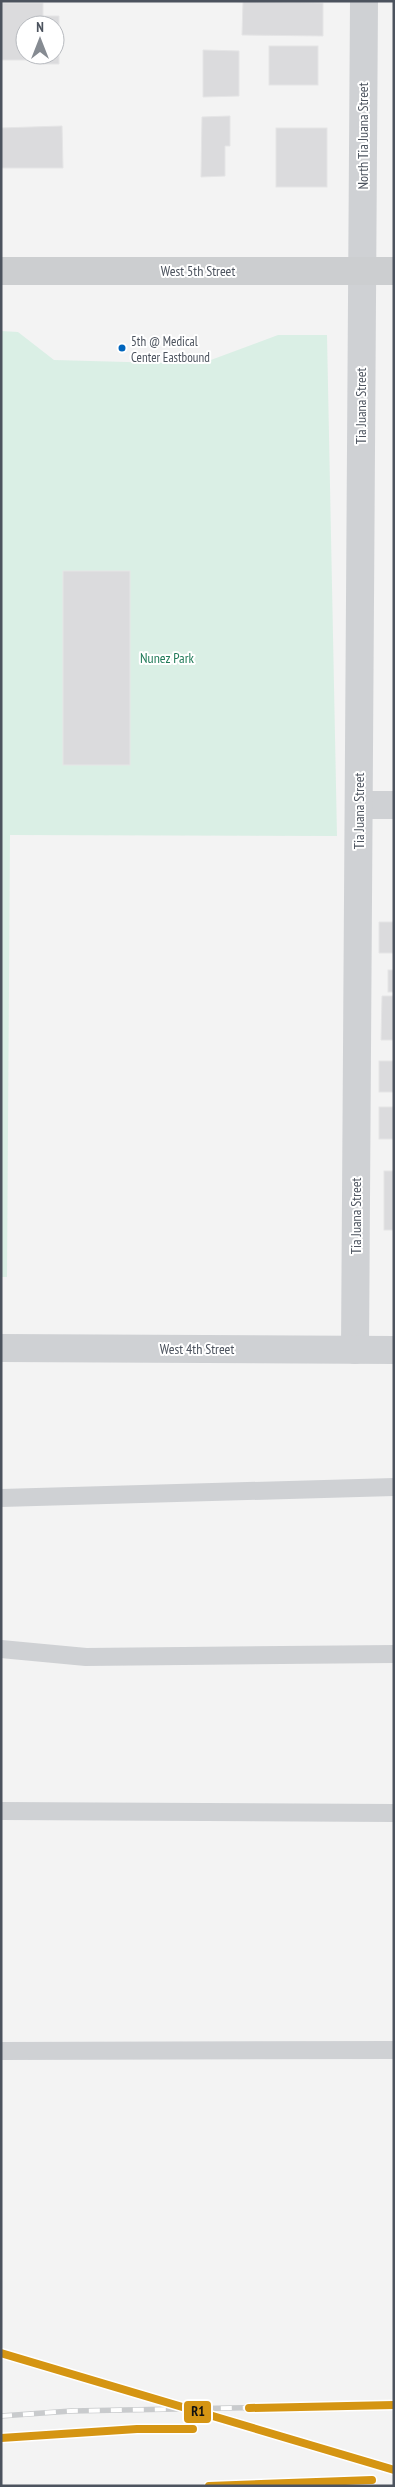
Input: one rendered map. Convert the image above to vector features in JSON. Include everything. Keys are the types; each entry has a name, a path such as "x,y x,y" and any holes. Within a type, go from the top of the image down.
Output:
{"main road":[{"name":"West 5th Street","path":"1,271 394,271"}],"street":[{"name":"North Tia Juana Street","path":"361,271 364,1"},
{"name":"Tia Juana Street","path":"355,1350 360,805 361,271"},
{"path":"360,805 394,805"},
{"name":"West 4th Street","path":"1,1348 394,1350"}],"lane":[{"path":"1,1498 394,1487"},
{"path":"1,1649 86,1657 394,1654"},
{"path":"1,1811 394,1813"},
{"path":"1,2051 394,2050"}],"green space":[{"name":"Nunez Park","path":"1,331 18,332 54,360 200,364 278,335 327,335 337,836 10,835 7,1277 1,1277"}],"building":[{"path":"230,1 323,3 323,36 242,35 243,2"},
{"path":"1,3 43,3 43,15 15,15 15,60 1,60"},
{"path":"269,46 318,46 318,85 269,85"},
{"path":"203,50 239,51 239,96 203,97"},
{"path":"230,116 230,146 225,146 225,176 201,177 202,117"},
{"path":"62,126 63,168 1,168 1,128"},
{"path":"276,128 327,128 327,187 276,187"},
{"path":"63,571 130,571 130,765 63,765"},
{"path":"379,922 394,922 393,953 379,953"},
{"path":"388,970 394,970 394,992 388,992"},
{"path":"382,996 394,996 394,1040 381,1040"},
{"path":"379,1061 394,1061 394,1092 379,1092"},
{"path":"379,1107 394,1107 394,1139 379,1139"},
{"path":"384,1171 394,1171 394,1230 384,1230"}],"railway":[{"path":"1,2416 71,2411 394,2405"}],"transit line":[{"name":"R1","path":"1,2353 394,2470"},
{"name":"R1","path":"249,2408 394,2405"},
{"name":"R1","path":"1,2438 137,2429 193,2429"},
{"name":"R1","path":"209,2486 372,2480"}],"place":[{"name":"5th @ Medical Center Eastbound","path":"122,348"}]}
